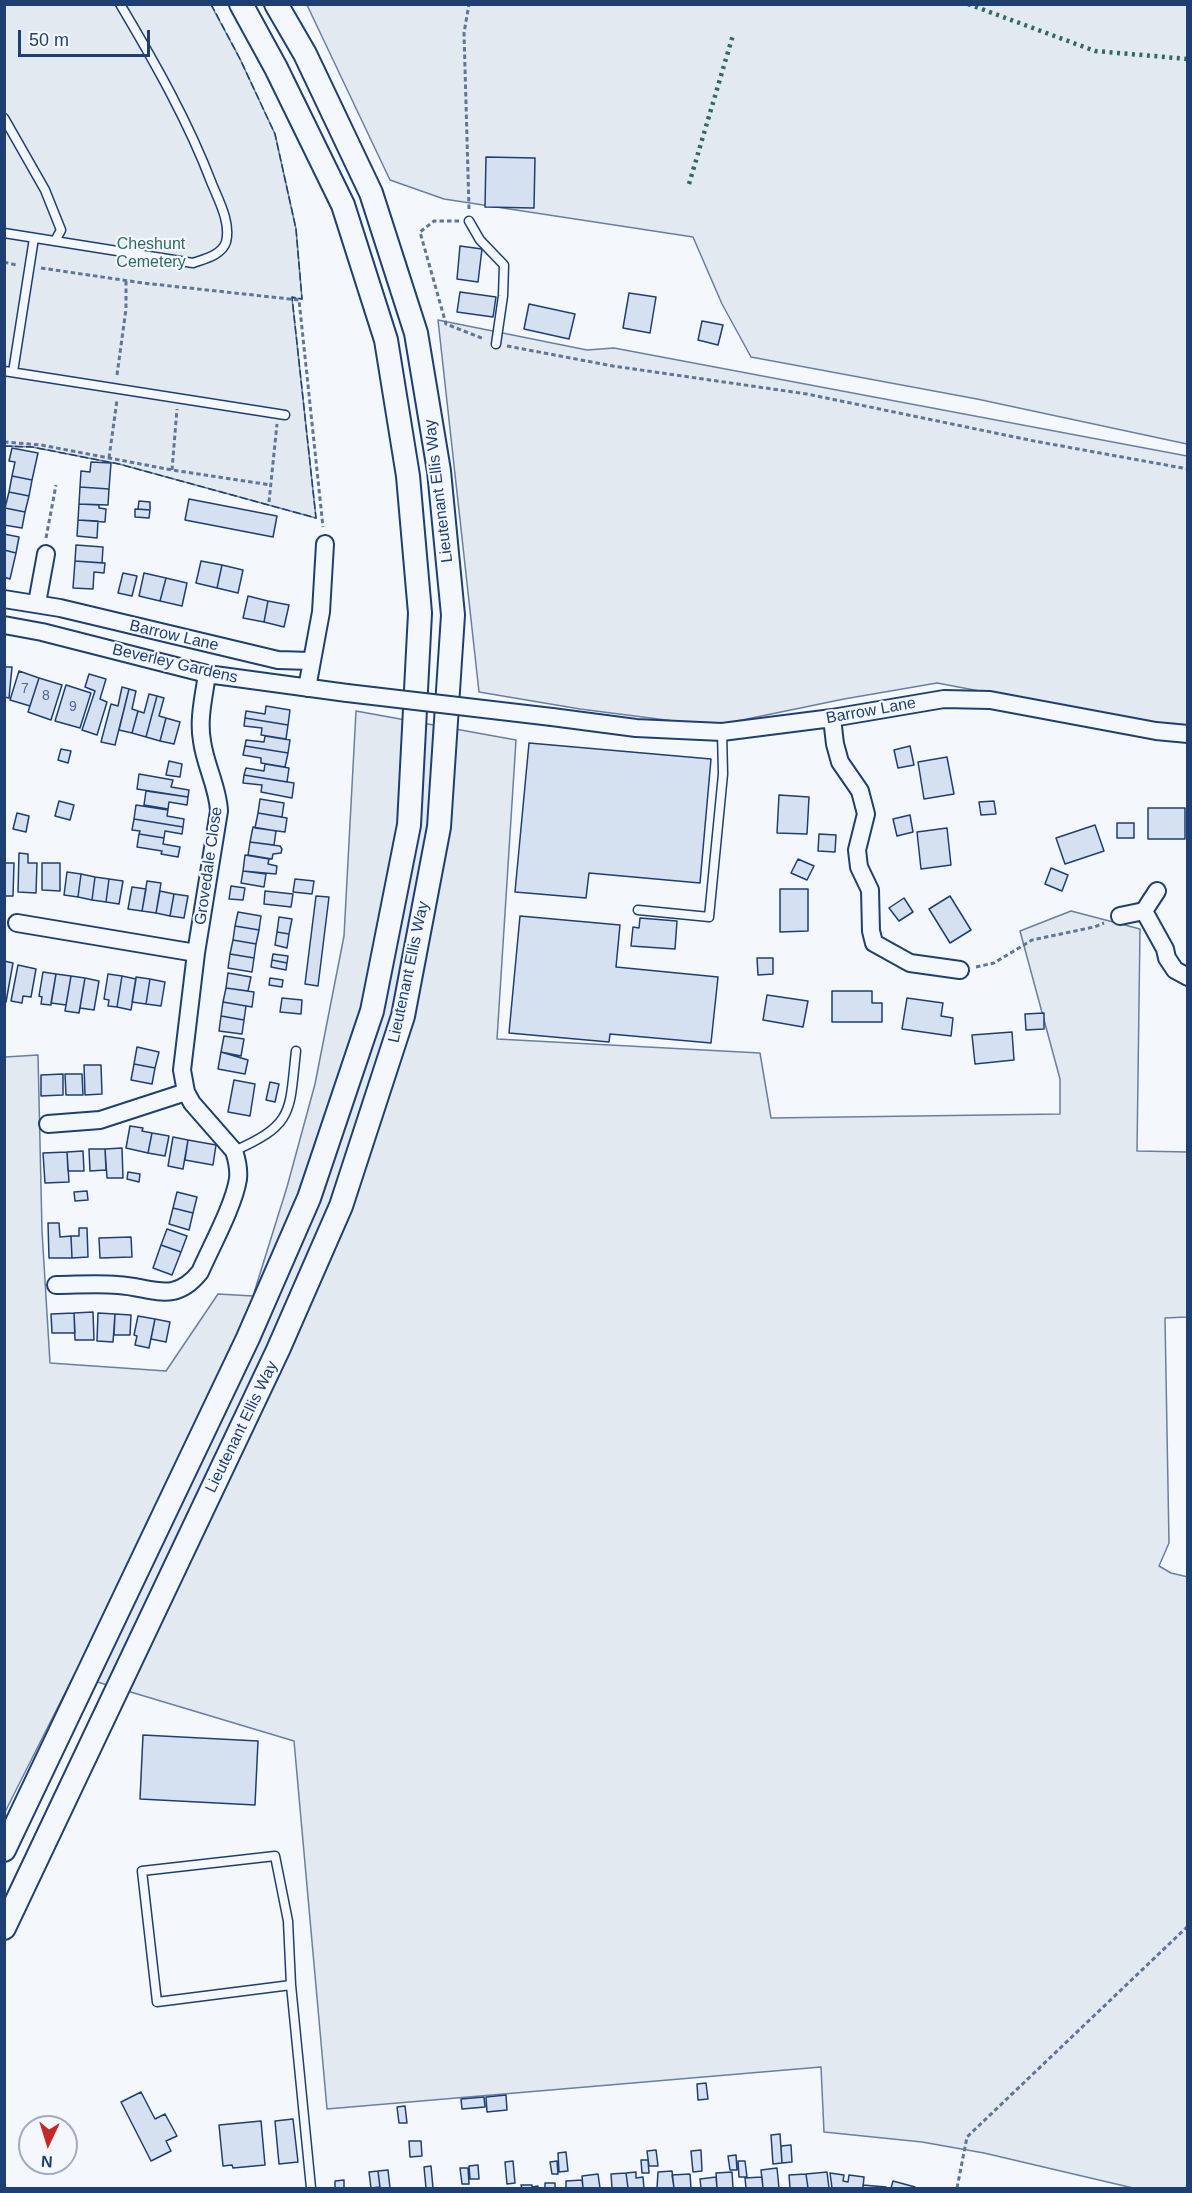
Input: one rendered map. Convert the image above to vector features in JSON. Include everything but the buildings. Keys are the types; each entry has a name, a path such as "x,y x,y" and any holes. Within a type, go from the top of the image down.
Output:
{"main road":[{"name":"Lieutenant Ellis Way","path":"4,1850 243,1348 309,1198 372,1011 409,825 420,614 408,476 386,340 343,205 276,68 241,4"},
{"name":"Lieutenant Ellis Way","path":"4,1928 278,1350 341,1206 403,1016 439,827 453,615 440,471 416,333 371,193 305,54 276,4"}],"street":[{"path":"307,688 321,612 325,544"},
{"path":"38,603 46,555"},
{"name":"Barrow Lane","path":"4,599 38,603 278,660 311,661"},
{"name":"Beverley Gardens","path":"4,625 42,632 207,674 552,717"},
{"name":"Grovedale Close","path":"207,674 200,730 219,811 196,953 183,1057 183,1081 186,1092 201,1114 224,1137 234,1151"},
{"name":"Barrow Lane","path":"552,717 636,728 722,732 832,718 944,699 990,700 1188,734"},
{"path":"832,718 840,762 861,791 866,814 857,850 859,867 870,890 871,931 874,943 910,963 960,970"},
{"path":"1120,916 1144,911 1157,891"},
{"path":"1144,911 1165,949 1167,958 1175,970 1188,977"},
{"path":"17,923 196,953"},
{"path":"48,1124 100,1120 186,1092"},
{"path":"56,1286 116,1284 165,1292 183,1288 192,1282 200,1272 233,1196 238,1170 234,1151"}],"lane":[{"path":"4,233 193,263 213,256 225,244 227,231 225,216 195,141 158,68 120,4"},
{"path":"4,118 45,190 61,230 55,241"},
{"path":"469,221 480,240 504,265 503,296 496,344"},
{"path":"34,238 9,372 282,414"},
{"path":"638,910 709,917 723,774 722,732"},
{"path":"234,1151 262,1138 285,1118 291,1096 296,1052"},
{"path":"291,1985 157,2002 142,1871 275,1856 288,1922 291,1985 311,2188"}],"path":[{"path":"469,4 464,33 469,221 434,221 420,232 446,324 496,344 613,366 807,394 1034,441 1188,469"},
{"path":"4,262 126,280 299,300 315,469 325,544"},
{"path":"109,459 126,309 126,280"},
{"path":"172,470 178,399"},
{"path":"270,502 282,414"},
{"path":"4,442 41,446 271,485"},
{"path":"46,555 46,534 56,485"},
{"path":"960,970 994,963 1032,940 1094,927 1120,916"},
{"path":"957,2188 967,2137 1188,1926"}],"green space":[{"name":"Cheshunt Cemetery","path":"5,5 211,5 240,59 275,134 296,229 302,299 292,298 316,518 119,464 32,447 5,446"},
{"path":"307,5 1187,5 1187,444 977,399 751,357 722,304 693,237 444,199 390,180"},
{"path":"438,320 587,350 614,348 1187,456 1187,730 937,683 844,699 713,726 580,709 479,692"},
{"path":"356,711 516,740 497,1039 760,1053 771,1118 1060,1114 1060,1079 1020,931 1071,911 1140,929 1137,1151 1188,1152 1187,1317 1165,1318 1169,1543 1159,1566 1171,1573 1188,1577 1187,2188 1133,2188 984,2153 922,2142 824,2132 821,2067 327,2109 294,1741 74,1675 5,1812 5,1057 38,1055 42,1231 50,1363 166,1371 218,1294 253,1296 287,1187 315,1084 344,936"}],"hedge":[{"path":"968,4 1095,51 1188,59"},
{"path":"689,184 733,35"}],"fence":[{"path":"4,446 32,447 119,464 316,518 292,297 302,299 296,229 275,134 211,4"}]}
